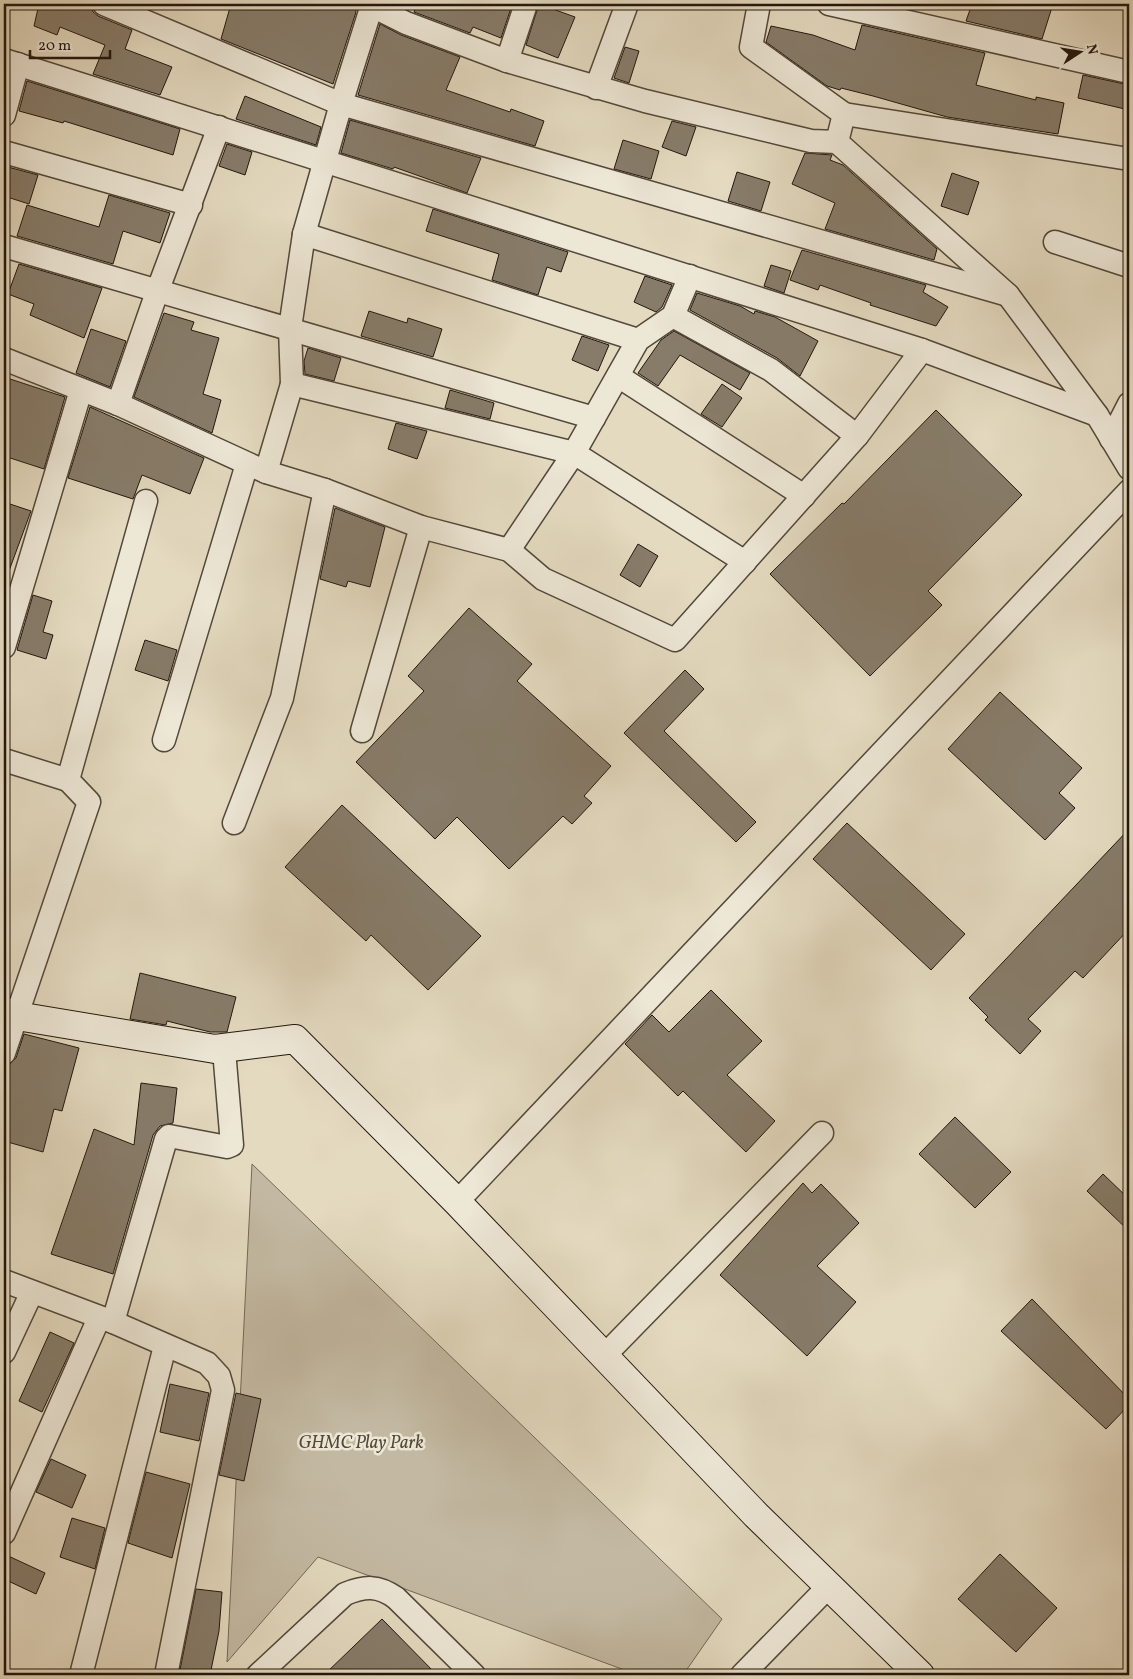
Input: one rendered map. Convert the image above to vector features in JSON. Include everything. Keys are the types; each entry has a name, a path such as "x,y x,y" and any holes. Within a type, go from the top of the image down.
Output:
{"street":[{"path":"104,4 341,104 1008,295"},
{"path":"507,61 526,4"},
{"path":"596,88 626,4"},
{"path":"759,4 751,47 844,114 1129,159"},
{"path":"829,4 1129,72"},
{"path":"164,740 256,468 292,384 290,328 304,234 370,5 409,13 507,61 596,88 811,141 836,142 1008,295 1097,415 1129,468"},
{"path":"4,115 11,62 922,350 1097,415"},
{"path":"836,142 844,114"},
{"path":"118,404 157,292 219,128"},
{"path":"4,152 191,205"},
{"path":"304,234 638,340"},
{"path":"1055,242 1129,266"},
{"path":"4,246 594,418"},
{"path":"509,550 574,453 638,340 673,316 690,276"},
{"path":"673,316 771,370 857,436"},
{"path":"4,358 118,404 256,468 325,490 420,527 509,550 543,579 675,640 857,436 922,350"},
{"path":"618,376 804,496"},
{"path":"292,384 574,453 745,562"},
{"path":"4,647 82,390"},
{"path":"1111,439 1129,404"},
{"path":"234,823 282,698 325,490"},
{"path":"457,1202 1129,491"},
{"path":"68,780 146,501"},
{"path":"362,731 420,527"},
{"path":"4,760 68,780 89,802 11,1013 4,1052"},
{"path":"11,1013 224,1050 294,1039 457,1202 756,1515 920,1675"},
{"path":"4,1533 106,1320 166,1139 170,1136 227,1147 232,1145 224,1050"},
{"path":"604,1356 822,1133"},
{"path":"4,1281 106,1320 207,1363 219,1376 223,1390 166,1675"},
{"path":"4,1352 32,1292"},
{"path":"82,1675 165,1346"},
{"path":"742,1675 828,1586"},
{"path":"258,1675 345,1594 362,1587 386,1591 396,1598 474,1675"}],"green space":[{"name":"GHMC Play Park","path":"252,1164 722,1619 683,1675 638,1675 318,1557 227,1662"}],"building":[{"path":"39,4 91,4 93,12 98,16 132,30 125,49 172,67 160,95 93,74 105,45 60,27 57,35 34,26"},
{"path":"231,4 355,4 356,12 333,84 221,39"},
{"path":"417,4 512,5 501,38 473,27 470,33 414,12"},
{"path":"539,4 575,17 558,58 526,45"},
{"path":"972,4 1053,4 1042,39 966,21"},
{"path":"380,24 401,35 460,57 446,90 510,112 511,109 544,121 535,146 358,95"},
{"path":"862,25 985,53 976,85 1036,100 1036,97 1064,103 1058,134 947,117 873,96 827,86 766,42 771,26 813,35 855,50"},
{"path":"625,47 639,51 629,83 614,78"},
{"path":"1083,75 1129,85 1129,110 1078,98"},
{"path":"27,81 180,129 173,155 64,121 63,123 19,111"},
{"path":"245,96 321,127 316,145 236,119"},
{"path":"350,120 481,158 467,193 394,167 393,169 341,153"},
{"path":"672,121 696,127 686,156 662,147"},
{"path":"623,140 659,151 651,179 614,169"},
{"path":"227,144 252,152 245,175 219,166"},
{"path":"805,153 832,155 830,160 843,165 937,249 934,260 825,229 835,203 792,184"},
{"path":"4,166 38,175 29,204 4,196"},
{"path":"737,172 770,182 761,211 728,201"},
{"path":"952,173 979,182 968,215 941,206"},
{"path":"109,195 170,213 160,243 123,231 113,264 17,236 27,205 99,227"},
{"path":"433,209 568,252 561,272 547,267 538,295 492,280 499,254 426,231"},
{"path":"802,250 926,285 923,292 948,307 936,326 870,305 871,303 820,285 818,290 790,280"},
{"path":"19,264 102,288 84,338 30,315 34,304 8,294"},
{"path":"771,265 791,271 784,293 764,286"},
{"path":"645,276 672,285 662,307 656,312 634,302"},
{"path":"697,293 740,306 754,314 755,311 775,317 818,341 800,376 777,358 690,310"},
{"path":"369,311 407,323 408,318 442,329 433,357 361,336"},
{"path":"164,313 194,322 191,330 219,338 203,394 221,400 212,433 134,397"},
{"path":"91,329 126,341 110,387 76,373"},
{"path":"674,331 750,373 740,390 680,355 658,386 638,373 661,340"},
{"path":"582,336 609,345 598,371 572,360"},
{"path":"308,348 341,358 334,381 305,374 304,361"},
{"path":"4,377 65,397 44,469 4,456"},
{"path":"722,384 742,398 722,427 701,414"},
{"path":"450,390 494,403 490,419 445,408"},
{"path":"90,407 204,458 190,494 142,475 133,499 68,478"},
{"path":"936,410 1022,495 928,591 942,605 870,676 770,574 842,503 844,504"},
{"path":"396,423 427,431 417,459 388,449"},
{"path":"4,502 31,511 6,579 4,579"},
{"path":"335,508 385,527 370,587 348,581 346,587 320,579"},
{"path":"638,544 658,556 640,587 620,575"},
{"path":"33,595 52,601 43,632 53,635 46,659 17,650"},
{"path":"469,608 532,664 517,681 611,766 584,796 592,803 572,824 563,816 509,869 457,817 435,839 356,762 424,691 408,676"},
{"path":"145,640 177,650 168,681 135,670"},
{"path":"685,670 704,689 664,731 756,822 736,842 624,733"},
{"path":"1000,692 1082,768 1059,793 1075,808 1045,840 948,749"},
{"path":"342,805 481,936 428,990 371,935 366,941 285,867"},
{"path":"847,823 965,934 931,970 813,859"},
{"path":"1129,829 1129,929 1083,978 1075,971 1028,1019 1041,1031 1020,1054 985,1020 988,1017 969,998"},
{"path":"140,973 236,997 227,1032 210,1032 167,1021 166,1025 130,1019"},
{"path":"711,990 762,1041 727,1075 775,1121 746,1152 683,1091 678,1096 625,1044 652,1015 669,1032"},
{"path":"24,1034 79,1048 62,1111 54,1109 43,1152 4,1141 4,1069 8,1071 9,1065 16,1058"},
{"path":"141,1083 177,1088 173,1123 160,1126 153,1135 113,1274 51,1254 94,1129 134,1145"},
{"path":"955,1117 1011,1172 975,1208 919,1154"},
{"path":"1103,1174 1129,1199 1129,1231 1087,1191"},
{"path":"803,1183 812,1193 821,1184 859,1223 817,1266 856,1302 807,1356 720,1275"},
{"path":"1032,1299 1129,1399 1129,1405 1106,1429 1001,1331"},
{"path":"50,1332 74,1343 42,1412 19,1401"},
{"path":"170,1384 209,1393 199,1441 160,1432"},
{"path":"236,1393 261,1399 244,1481 219,1475"},
{"path":"51,1459 86,1475 72,1508 36,1492"},
{"path":"146,1472 190,1484 172,1558 128,1543"},
{"path":"72,1518 105,1528 95,1569 60,1557"},
{"path":"4,1554 45,1573 36,1594 4,1579"},
{"path":"1000,1554 1057,1608 1016,1652 958,1599"},
{"path":"196,1589 222,1592 219,1631 210,1675 179,1675"},
{"path":"382,1619 437,1675 324,1675"}]}
